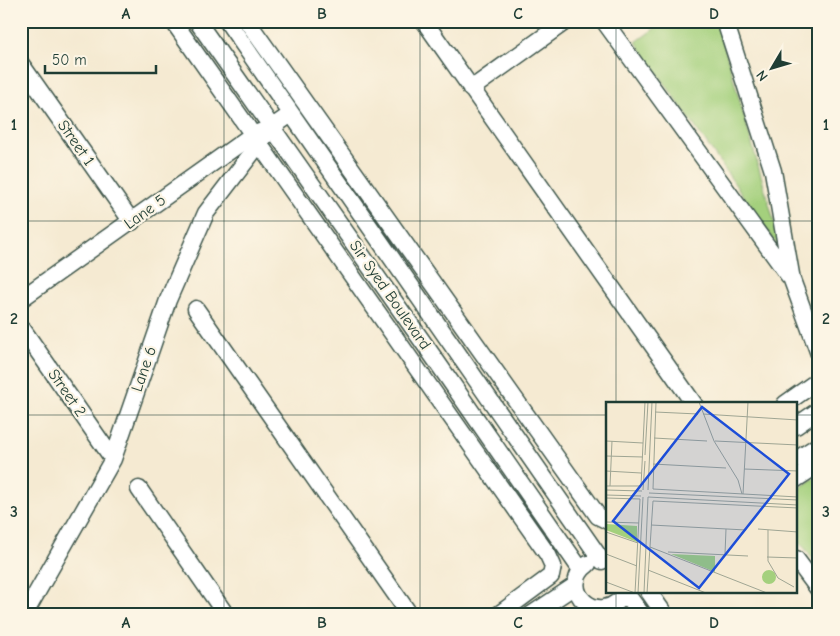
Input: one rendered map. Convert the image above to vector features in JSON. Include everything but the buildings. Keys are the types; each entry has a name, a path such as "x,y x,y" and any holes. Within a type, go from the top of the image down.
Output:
{"street":[{"path":"172,21 548,554 553,566 551,576 498,615"},
{"name":"Sir Syed Boulevard","path":"197,21 437,362 579,577 578,593 582,600 597,612"},
{"name":"Sir Syed Boulevard","path":"227,21 605,561"},
{"path":"247,21 598,516 606,520"},
{"path":"424,21 693,402"},
{"path":"471,88 566,21"},
{"path":"604,21 792,280"},
{"path":"725,21 773,171 792,280 819,354"},
{"name":"Street 1","path":"21,64 132,222"},
{"name":"Lane 5","path":"21,299 132,222 256,140 291,114"},
{"name":"Lane 6","path":"25,604 113,459 168,300 206,213 256,140"},
{"path":"196,309 410,615"},
{"name":"Street 2","path":"21,327 113,459"},
{"path":"421,374 437,362"},
{"path":"788,402 819,380"},
{"path":"798,425 819,410"},
{"path":"798,459 819,445"},
{"path":"798,478 819,464"},
{"path":"139,489 226,615"},
{"path":"531,615 579,577 590,563 605,561"},
{"path":"798,562 819,590"},
{"path":"597,612 611,607 625,594"},
{"path":"627,594 642,615"},
{"path":"650,594 665,615"}],"green space":[{"path":"665,21 717,21 783,253 636,42"},
{"path":"819,474 819,568 798,539 798,490"}]}
